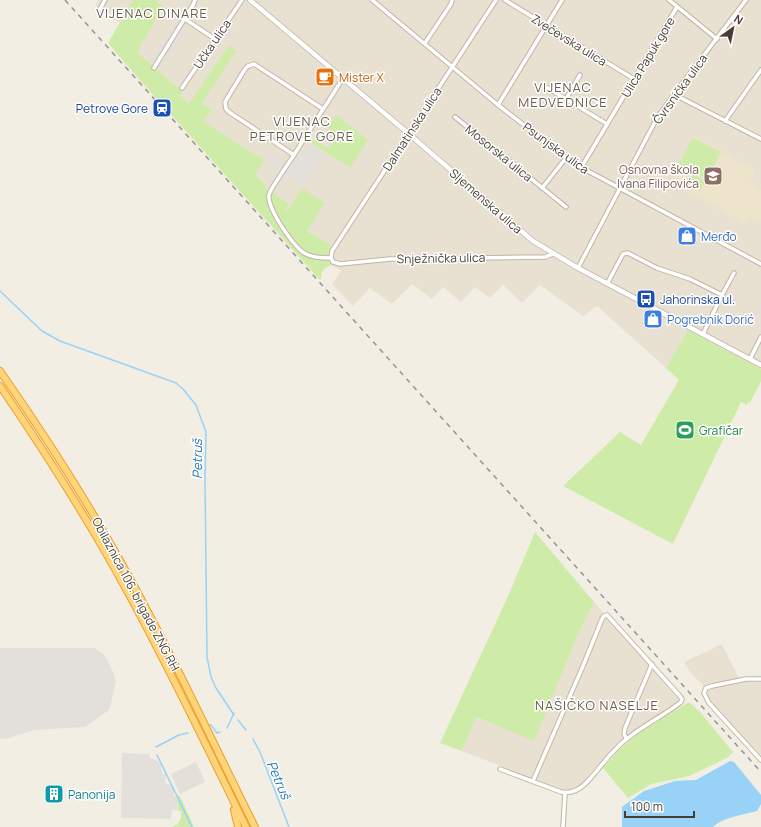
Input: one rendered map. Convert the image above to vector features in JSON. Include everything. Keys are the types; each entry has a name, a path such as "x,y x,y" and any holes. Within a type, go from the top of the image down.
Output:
{"highway":[{"name":"Obilaznica 106. brigade ZNG RH","path":"0,371 60,461 118,558 156,627 255,827"},
{"name":"Obilaznica 106. brigade ZNG RH","path":"0,386 47,457 116,572 174,681 246,827"},
{"path":"229,793 238,827"}],"street":[{"path":"100,9 105,0"},
{"path":"154,68 185,19 195,0"},
{"name":"Učka ulica","path":"182,88 242,0"},
{"name":"Sljemenska ulica","path":"250,0 530,238 553,254 607,284 761,365"},
{"name":"Psunjska ulica","path":"372,0 498,105 566,158 581,168 761,264"},
{"path":"425,43 452,4 452,0"},
{"name":"Dalmatinska ulica","path":"331,258 332,251 496,0"},
{"name":"Zvečevska ulica","path":"505,0 634,79"},
{"path":"498,105 562,0"},
{"path":"669,0 717,39"},
{"name":"Čvrsnička ulica","path":"578,268 657,118 746,0"},
{"name":"Ulica Papuk gore","path":"581,168 678,7"},
{"path":"185,19 215,39"},
{"path":"294,155 226,109 226,100 242,73 248,66 254,64 323,109"},
{"path":"725,121 761,70"},
{"path":"566,99 580,75"},
{"path":"331,258 314,257 302,251 281,226 270,201 270,192 343,78"},
{"path":"546,87 607,124"},
{"path":"676,94 761,139"},
{"name":"Mosorska ulica","path":"455,117 566,207"},
{"name":"Mosorska ulica","path":"542,188 566,158"},
{"path":"607,284 623,254 628,253 657,268 690,279 722,295"},
{"name":"Snježnička ulica","path":"331,258 333,262 340,264 390,258 545,257 553,254"},
{"path":"703,334 734,273"},
{"path":"750,359 761,337"},
{"path":"500,769 564,793 574,792 580,788 626,738 682,700 652,664 607,615 604,616 533,781"},
{"path":"626,738 624,734 625,728 652,664"},
{"path":"761,679 746,679 712,686 705,690 705,695 709,703 761,760"},
{"path":"563,827 564,793"}],"shaded area":[{"path":"98,0 133,0 120,23 95,5"},
{"path":"155,0 761,0 761,369 688,330 666,368 597,306 583,316 540,285 522,303 503,285 490,298 475,287 461,302 443,287 432,299 412,284 392,304 370,288 353,306 332,284 341,271 327,260 331,245 309,232 286,210 289,204 265,187 266,183 254,176 263,160 204,122 212,109 190,105 180,96 183,92 137,52 164,6"},
{"path":"188,3 191,5 177,26 185,31 163,68 151,61"},
{"name":"Osnovna škola Ivana Filipovića","path":"694,136 756,170 750,183 761,190 761,223 749,216 745,224 710,203 670,182"},
{"path":"308,144 323,154 304,185 288,175 276,194 267,188 279,169 267,160 271,153 292,167"},
{"path":"594,602 679,700 623,739 576,789 560,789 462,751 475,717 534,740 577,637"},
{"path":"722,644 738,677 761,677 761,755 710,701 703,685 691,673 684,662"},
{"path":"0,648 94,648 104,654 112,669 116,682 109,710 85,727 34,730 6,739 0,738"},
{"path":"122,753 150,754 150,758 158,761 161,765 162,774 166,774 165,783 174,787 174,796 177,797 177,810 172,810 171,819 121,818"},
{"path":"196,762 205,782 180,794 171,774"}],"green space":[{"path":"133,0 155,0 164,6 137,52 183,92 180,96 189,104 229,45 236,51 202,104 212,109 204,122 264,160 255,176 266,184 265,187 289,204 286,210 287,211 302,188 325,203 307,231 331,245 327,259 332,265 325,268 321,274 322,276 320,280 108,43"},
{"path":"336,115 368,140 350,168 311,143 313,139 329,149 338,135 324,125 326,121 331,124"},
{"path":"693,138 721,152 707,179 679,164"},
{"path":"691,173 705,181 700,191 685,182"},
{"path":"688,330 761,369 761,381 750,403 748,402 747,405 741,402 673,544 563,486 620,432 641,445 679,380 666,368"},
{"path":"535,532 594,602 577,637 534,741 476,717 462,751 440,743 509,594"},
{"path":"689,702 701,713 733,752 727,758 689,776 651,784 628,798 603,768 620,749 640,732"},
{"path":"177,796 180,796 194,827 173,827 177,825 181,818 181,811 178,811"}],"water":[{"path":"730,761 734,762 761,795 761,804 757,811 722,821 713,827 622,827 622,807 644,791 675,781 696,780"}],"waterway":[{"name":"Petruš","path":"0,291 42,331 60,341 176,383 196,405 206,432 205,480 207,657 211,677 216,688 234,715"},
{"path":"227,728 234,713"},
{"name":"Petruš","path":"238,720 246,730"},
{"path":"208,725 211,725 217,733 220,732"},
{"path":"156,747 179,735 188,733"},
{"name":"Petruš","path":"253,739 260,752 289,827"},
{"path":"157,755 192,827"}],"railway":[{"path":"65,0 761,772"}],"place":[{"name":"Mister X","path":"325,77"},
{"name":"Petrove Gore","path":"162,108"},
{"name":"Osnovna škola Ivana Filipovića","path":"713,176"},
{"name":"Merđo","path":"687,236"},
{"name":"Jahorinska ul.","path":"646,299"},
{"name":"Pogrebnik Dorić","path":"653,319"},
{"name":"Grafičar","path":"685,430"},
{"name":"Panonija","path":"54,794"}],"district":[{"name":"VIJENAC DINARE","path":"152,13"},
{"name":"VIJENAC MEDVEDNICE","path":"563,94"},
{"name":"VIJENAC PETROVE GORE","path":"302,128"},
{"name":"NAŠIČKO NASELJE","path":"597,705"}]}
